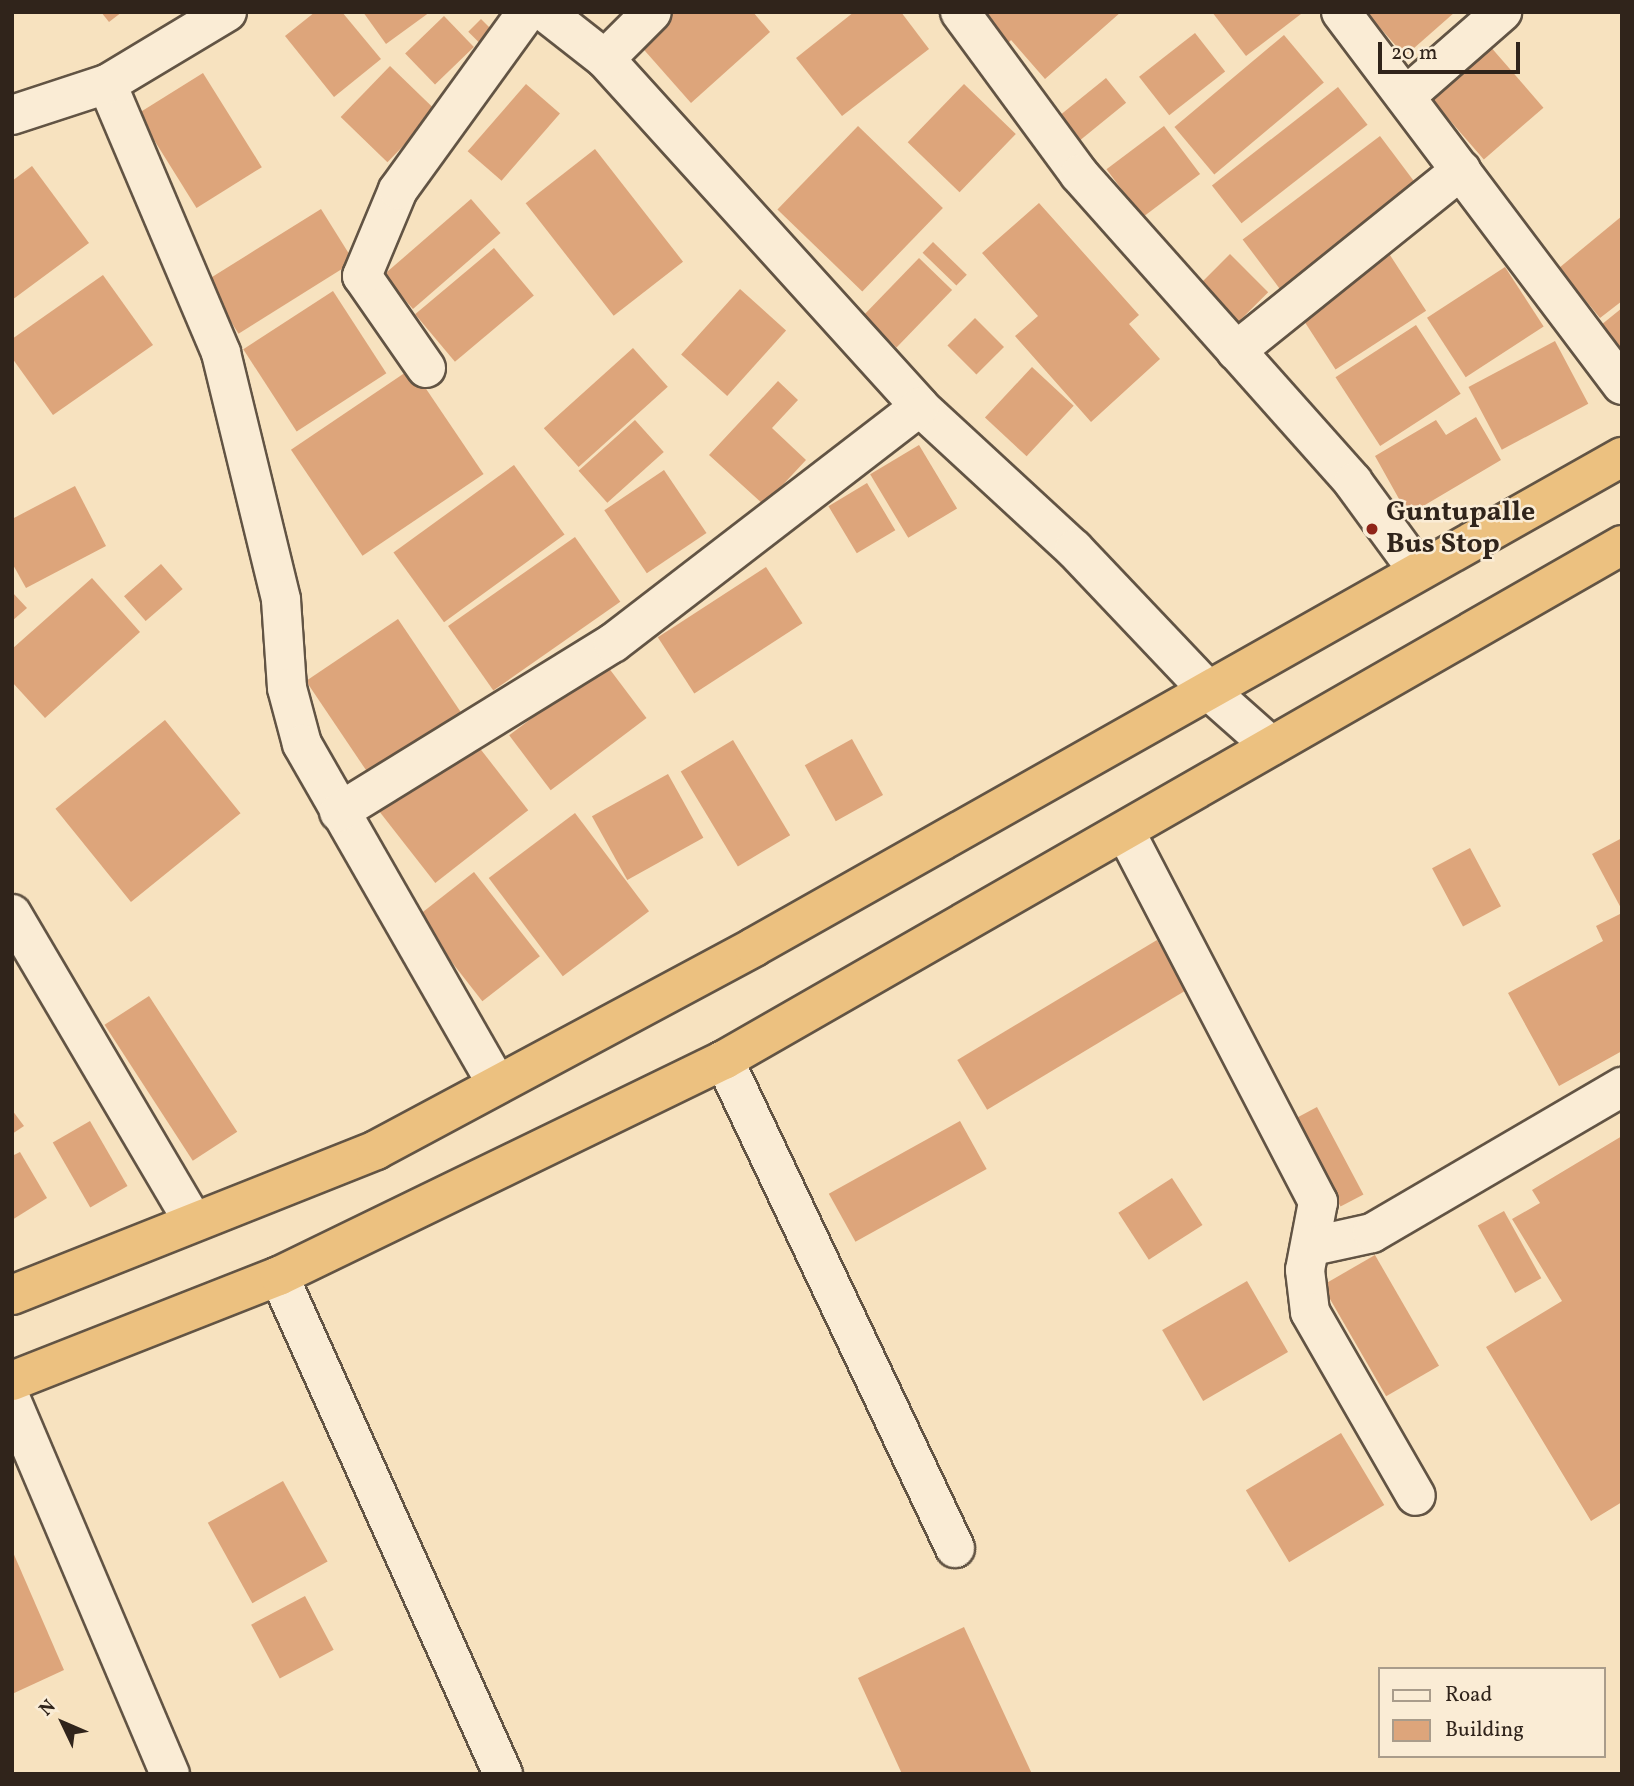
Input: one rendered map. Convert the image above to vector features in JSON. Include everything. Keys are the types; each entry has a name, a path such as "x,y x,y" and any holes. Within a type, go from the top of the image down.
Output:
{"highway":[{"path":"12,1295 192,1221 376,1150 1208,690 1416,568 1622,457"},
{"path":"12,1381 279,1276 724,1060 1126,833 1622,545"}],"street":[{"path":"12,115 107,83 227,12"},
{"path":"426,368 362,276 398,190 527,12"},
{"path":"545,12 605,59 920,407 1074,549 1208,690 1272,747"},
{"path":"605,59 652,12"},
{"path":"960,12 1079,174 1353,482 1416,568"},
{"path":"1341,12 1622,385"},
{"path":"1406,96 1502,12"},
{"path":"107,83 221,353 281,600 293,719 339,812 497,1084"},
{"path":"1236,351 1461,170"},
{"path":"339,812 613,643 920,407"},
{"path":"1126,833 1318,1202 1313,1246 1304,1282 1310,1312 1416,1496"},
{"path":"12,914 192,1221"},
{"path":"724,1060 955,1548"},
{"path":"1313,1246 1372,1233 1622,1087"},
{"path":"279,1276 503,1774"},
{"path":"12,1402 170,1774"}],"building":[{"path":"101,12 122,12 109,22"},
{"path":"315,12 342,12 381,59 334,97 285,36"},
{"path":"363,12 430,12 386,44"},
{"path":"672,12 753,12 770,32 691,103 638,43"},
{"path":"854,12 901,12 929,49 842,116 796,58"},
{"path":"973,12 1121,12 1045,79 1011,40 1004,48"},
{"path":"1212,12 1299,12 1301,14 1246,56"},
{"path":"1366,12 1455,12 1405,56"},
{"path":"444,16 474,47 435,84 405,54"},
{"path":"481,19 500,38 487,51 468,32"},
{"path":"1195,33 1225,72 1169,115 1139,77"},
{"path":"1284,35 1324,82 1214,174 1174,127"},
{"path":"1489,45 1543,108 1484,159 1429,97"},
{"path":"390,66 437,111 387,162 341,117"},
{"path":"203,73 262,167 197,208 138,114"},
{"path":"1106,78 1126,103 1075,144 1055,120"},
{"path":"526,84 560,114 502,181 468,151"},
{"path":"964,84 1016,134 960,192 908,142"},
{"path":"1338,87 1368,125 1241,223 1212,186"},
{"path":"858,126 943,208 862,291 777,209"},
{"path":"1164,126 1200,174 1143,217 1106,169"},
{"path":"1380,136 1419,188 1282,291 1243,240"},
{"path":"595,149 683,262 614,316 526,203"},
{"path":"32,166 89,243 12,300 12,181"},
{"path":"471,199 501,233 413,309 383,275"},
{"path":"1039,203 1139,315 1129,324 1160,359 1091,422 1015,336 1038,316 982,253"},
{"path":"321,209 354,262 239,334 206,281"},
{"path":"1622,216 1622,301 1600,318 1559,268"},
{"path":"933,242 967,275 956,285 923,253"},
{"path":"494,248 534,295 455,362 415,314"},
{"path":"1388,252 1426,311 1336,370 1297,311"},
{"path":"1230,254 1268,292 1238,323 1200,284"},
{"path":"919,258 952,290 897,348 863,316"},
{"path":"1505,267 1544,327 1466,377 1427,318"},
{"path":"103,275 153,345 53,415 12,358 12,339"},
{"path":"740,289 786,330 727,396 681,354"},
{"path":"333,291 386,373 297,431 243,349"},
{"path":"1622,308 1622,351 1601,325"},
{"path":"975,318 1004,347 976,375 947,346"},
{"path":"1416,325 1461,394 1380,446 1335,377"},
{"path":"1555,341 1588,404 1502,450 1468,387"},
{"path":"633,348 668,387 579,467 544,428"},
{"path":"1032,367 1074,406 1027,456 985,417"},
{"path":"412,368 484,474 363,556 291,450"},
{"path":"778,381 798,400 772,428 806,460 764,505 709,455"},
{"path":"1476,417 1501,460 1408,515 1375,456 1436,420 1446,435"},
{"path":"635,420 664,452 607,503 579,471"},
{"path":"919,445 957,508 908,538 870,474"},
{"path":"514,465 565,535 444,622 393,553"},
{"path":"664,470 706,533 647,573 604,510"},
{"path":"867,483 895,530 857,553 828,506"},
{"path":"75,486 106,546 26,588 12,563 12,519"},
{"path":"575,537 620,602 493,691 448,626"},
{"path":"161,564 183,589 146,621 124,596"},
{"path":"766,567 802,623 694,693 658,637"},
{"path":"92,578 140,632 45,718 12,682 12,649"},
{"path":"12,592 27,608 12,621"},
{"path":"398,619 465,718 373,781 306,681"},
{"path":"605,663 647,718 551,790 509,735"},
{"path":"165,720 241,813 131,902 55,809"},
{"path":"471,737 528,810 435,883 378,810"},
{"path":"852,739 883,795 836,821 805,765"},
{"path":"733,740 790,835 738,867 681,771"},
{"path":"668,774 703,838 627,880 592,816"},
{"path":"575,813 649,911 563,976 489,878"},
{"path":"1622,838 1622,910 1592,854"},
{"path":"1470,848 1501,906 1463,926 1432,868"},
{"path":"474,872 540,956 482,1001 416,917"},
{"path":"1622,913 1622,1051 1559,1086 1508,993 1603,941 1596,926"},
{"path":"1157,940 1187,990 987,1110 957,1060"},
{"path":"149,996 237,1132 193,1161 105,1025"},
{"path":"1317,1107 1363,1194 1341,1207 1294,1119"},
{"path":"12,1110 24,1126 12,1134"},
{"path":"90,1121 128,1186 90,1207 53,1142"},
{"path":"960,1121 987,1169 855,1242 829,1194"},
{"path":"1622,1136 1622,1502 1591,1521 1486,1347 1562,1301 1512,1219 1540,1203 1532,1190"},
{"path":"20,1152 47,1198 12,1220 12,1156"},
{"path":"1172,1178 1202,1225 1149,1260 1118,1213"},
{"path":"1504,1211 1541,1278 1515,1293 1478,1226"},
{"path":"1375,1255 1439,1366 1386,1396 1322,1286"},
{"path":"1247,1281 1288,1352 1203,1401 1162,1330"},
{"path":"1341,1433 1384,1505 1289,1562 1246,1490"},
{"path":"283,1481 328,1561 252,1603 208,1523"},
{"path":"12,1550 64,1670 12,1694"},
{"path":"305,1596 334,1650 280,1678 251,1625"},
{"path":"964,1627 1032,1774 902,1774 858,1678"}],"place":[{"name":"Guntupalle Bus Stop","path":"1372,529"}]}
